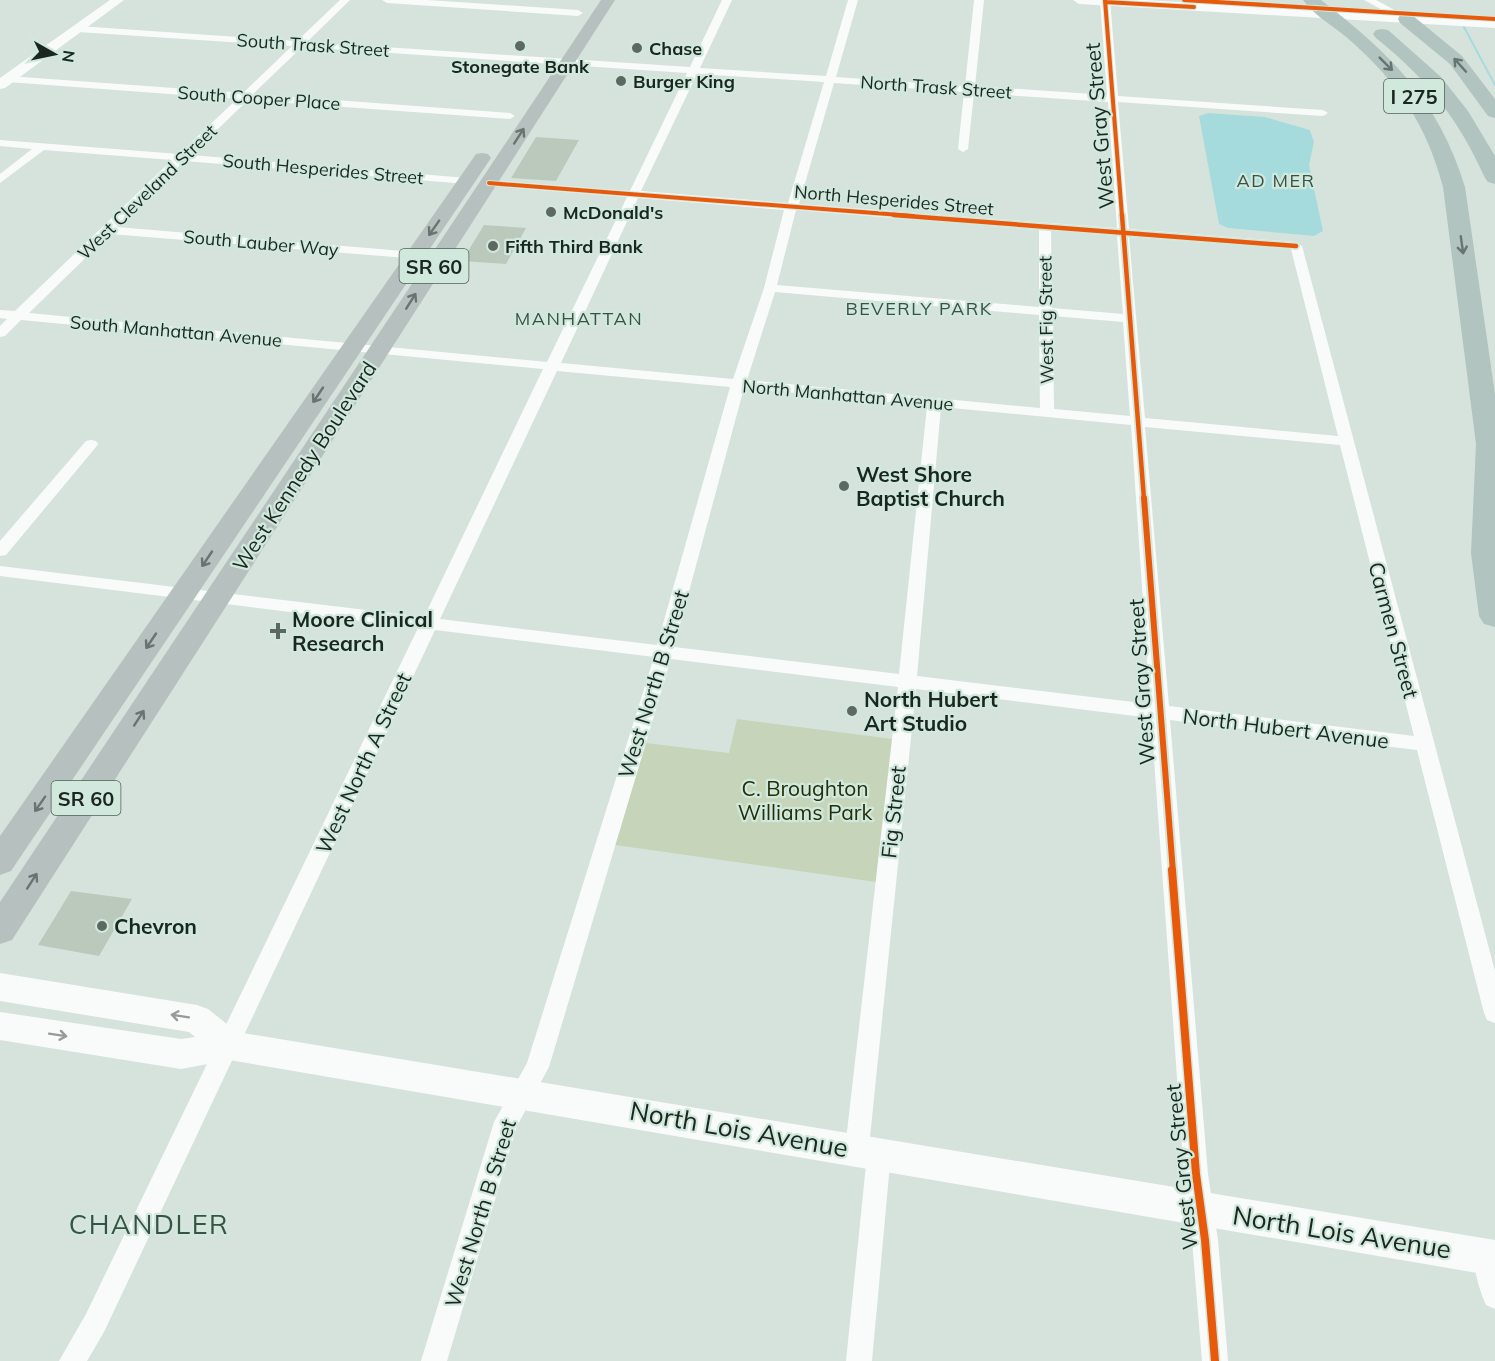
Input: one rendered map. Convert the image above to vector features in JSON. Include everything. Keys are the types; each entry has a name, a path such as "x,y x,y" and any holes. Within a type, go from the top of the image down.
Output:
{"highway":[{"name":"I 275","path":"1337,0 1408,55 1449,96 1467,121 1495,178"},
{"name":"I 275","path":"1303,7 1342,25 1383,62 1421,106 1445,152 1454,188 1488,438 1495,470"},
{"path":"1303,7 1315,31"},
{"path":"1400,16 1429,36 1456,60 1495,112"},
{"path":"1429,36 1429,31 1433,26 1452,22"},
{"path":"1359,64 1401,99 1419,119 1440,151 1454,188"},
{"path":"1483,150 1495,171"},
{"path":"1488,438 1486,553 1495,616"}],"main road":[{"name":"West Kennedy Boulevard","path":"0,930 608,0"},
{"path":"568,28 581,7"},
{"path":"535,79 558,44"},
{"name":"West Kennedy Boulevard","path":"0,862 514,111"},
{"path":"489,183 477,180 491,156 494,140"},
{"path":"465,219 463,208 476,184 467,181"}],"street":[{"path":"4,82 118,0"},
{"name":"West Cleveland Street","path":"0,333 345,0"},
{"path":"387,0 581,7"},
{"name":"West North A Street","path":"72,1361 95,1323 229,1045 727,0"},
{"name":"West North B Street","path":"434,1361 506,1122 537,1067 664,652 738,385 770,288 853,0"},
{"path":"963,149 979,0"},
{"path":"1079,0 1303,7"},
{"path":"1184,0 1303,7 1452,22 1495,24"},
{"path":"1369,0 1400,16 1495,19"},
{"name":"West Gray Street","path":"1105,1 1160,712 1215,1361"},
{"name":"South Trask Street","path":"78,29 548,60"},
{"name":"North Trask Street","path":"548,60 1323,113"},
{"name":"South Cooper Place","path":"4,82 514,111"},
{"name":"South Hesperides Street","path":"0,143 467,181"},
{"path":"0,180 42,146"},
{"name":"North Hesperides Street","path":"489,183 1296,246"},
{"name":"West Fig Street","path":"1045,227 1044,312 1047,414"},
{"name":"South Lauber Way","path":"107,230 415,256"},
{"name":"Carmen Street","path":"1296,246 1495,1013"},
{"path":"770,288 1131,319"},
{"name":"South Manhattan Avenue","path":"0,314 351,346"},
{"name":"North Manhattan Avenue","path":"351,346 738,385 1345,441"},
{"name":"Fig Street","path":"859,1361 868,1151 907,681 934,403"},
{"path":"0,551 91,444"},
{"name":"North Hubert Avenue","path":"0,571 1424,744"},
{"path":"0,987 197,1018 229,1045"},
{"path":"0,1026 181,1054 229,1045"},
{"name":"North Lois Avenue","path":"229,1045 868,1151 1201,1210 1492,1255"},
{"path":"1492,1255 1495,1296"}],"green space":[{"name":"C. Broughton Williams Park","path":"737,719 893,739 876,882 615,845 646,743 729,753"}],"water":[{"path":"1208,113 1265,117 1310,130 1314,142 1309,165 1323,231 1314,236 1228,228 1219,224 1199,116"}],"building":[{"path":"536,137 579,140 556,181 511,178"},
{"name":"Fifth Third Bank","path":"484,225 526,228 506,264 462,261"},
{"path":"71,891 132,899 99,956 38,945"}],"waterway":[{"path":"1464,27 1495,85"}],"cycle path":[{"path":"1105,0 1196,1174 1205,1240 1215,1361"},
{"path":"1184,0 1495,19"},
{"path":"1105,2 1194,7"},
{"path":"489,183 1296,246"}],"place":[{"name":"Stonegate Bank","path":"520,46"},
{"name":"Chase","path":"637,48"},
{"name":"Burger King","path":"621,81"},
{"name":"McDonald's","path":"551,212"},
{"name":"Fifth Third Bank","path":"493,246"},
{"name":"West Shore Baptist Church","path":"844,486"},
{"name":"Moore Clinical Research","path":"278,631"},
{"name":"North Hubert Art Studio","path":"852,711"},
{"name":"Chevron","path":"102,926"}],"district":[{"name":"AD MER","path":"1276,180"},
{"name":"BEVERLY PARK","path":"919,308"},
{"name":"MANHATTAN","path":"579,318"},
{"name":"CHANDLER","path":"149,1224"}]}
